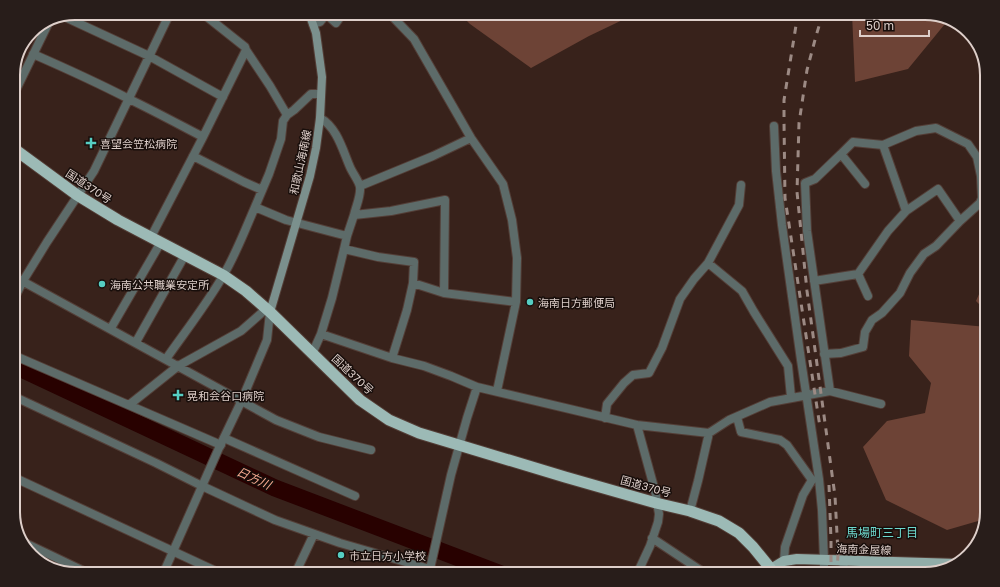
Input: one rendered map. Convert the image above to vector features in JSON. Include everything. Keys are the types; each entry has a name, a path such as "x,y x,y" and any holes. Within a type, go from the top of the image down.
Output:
{"highway":[{"name":"国道370号","path":"20,153 77,195 118,220 223,275 246,291 268,310 360,400 389,420 419,433 565,477 656,503 690,511 719,521 739,533 753,547 769,567"}],"main road":[{"name":"和歌山海南線","path":"268,310 296,223 315,155 320,118 322,77 316,33 312,20"},
{"name":"海南金屋線","path":"777,567 784,561 797,559 844,560 924,567"}],"street":[{"path":"72,20 149,56 223,97"},
{"path":"20,287 77,195 94,171 167,20"},
{"path":"211,20 245,47 287,115"},
{"path":"313,24 322,20"},
{"path":"396,20 414,39 471,138 503,184 512,220 517,258 516,302 497,391"},
{"path":"20,81 46,28"},
{"path":"111,328 156,240 193,156 246,50"},
{"path":"33,54 128,98 203,137"},
{"path":"166,359 202,308 223,275 237,248 269,174 281,139 284,121 287,115 311,94 321,94"},
{"path":"312,354 321,334 332,298 347,236 354,215 360,186 350,168 343,148 330,125 320,118"},
{"path":"774,126 776,171 782,226 806,395 816,479 822,510 824,567"},
{"path":"830,391 807,232 805,183 815,179 853,142 883,145 916,132 936,128 968,144 977,157 980,171"},
{"path":"360,186 433,156 471,138"},
{"path":"883,145 906,211"},
{"path":"841,154 865,184"},
{"path":"193,156 262,190"},
{"path":"605,418 607,404 624,383 634,375 649,373 662,348 680,299 708,263 739,205 741,185"},
{"path":"814,281 858,274 888,231 906,211 938,189 960,221"},
{"path":"354,215 391,211 445,200 444,293"},
{"path":"824,354 841,353 863,347 865,332 872,320 882,313 900,293 910,273 924,254 936,246 960,221 980,204"},
{"path":"255,207 286,220 347,236"},
{"path":"344,249 378,257 414,262 414,283 392,358"},
{"path":"136,342 185,255"},
{"path":"708,263 742,291 788,366 791,397"},
{"path":"858,274 868,296"},
{"path":"20,280 111,328 241,402 276,420 319,437 371,450"},
{"path":"414,283 444,293 516,302"},
{"path":"129,405 178,366 241,330 268,310"},
{"path":"166,567 221,443 241,402 267,340 268,310"},
{"path":"321,334 392,358 424,366 477,387 637,425 709,433 729,420 770,402 830,391 882,404"},
{"path":"20,357 129,405 355,496"},
{"path":"20,399 203,484 275,520 314,534 416,566 431,566 451,474 477,387"},
{"path":"737,417 741,432 780,440 787,445 816,479"},
{"path":"637,425 655,490 659,514 650,546 640,567"},
{"path":"690,511 709,433"},
{"path":"784,561 785,547 803,495 816,479"},
{"path":"20,480 206,567"},
{"path":"298,567 314,534"},
{"path":"652,538 696,567"},
{"path":"41,554 72,567"},
{"path":"844,560 844,567"}],"shaded area":[{"path":"466,20 623,20 589,36 531,68"},
{"path":"852,20 932,20 945,24 908,69 855,82"},
{"path":"980,292 980,305 976,301"},
{"path":"911,320 980,326 980,521 947,530 886,500 863,447 887,421 925,413 931,383 909,356"}],"waterway":[{"name":"日方川","path":"20,368 275,488 483,567"}],"railway":[{"path":"797,20 784,100 785,198 820,427"},
{"path":"821,20 807,70 799,123 797,192 807,291 835,496 837,567"},
{"path":"829,485 831,567"}],"place":[{"name":"喜望会笠松病院","path":"91,143"},
{"name":"海南公共職業安定所","path":"102,284"},
{"name":"海南日方郵便局","path":"530,302"},
{"name":"晃和会谷口病院","path":"178,395"},
{"name":"市立日方小学校","path":"341,555"}],"district":[{"name":"馬場町三丁目","path":"882,532"}]}
